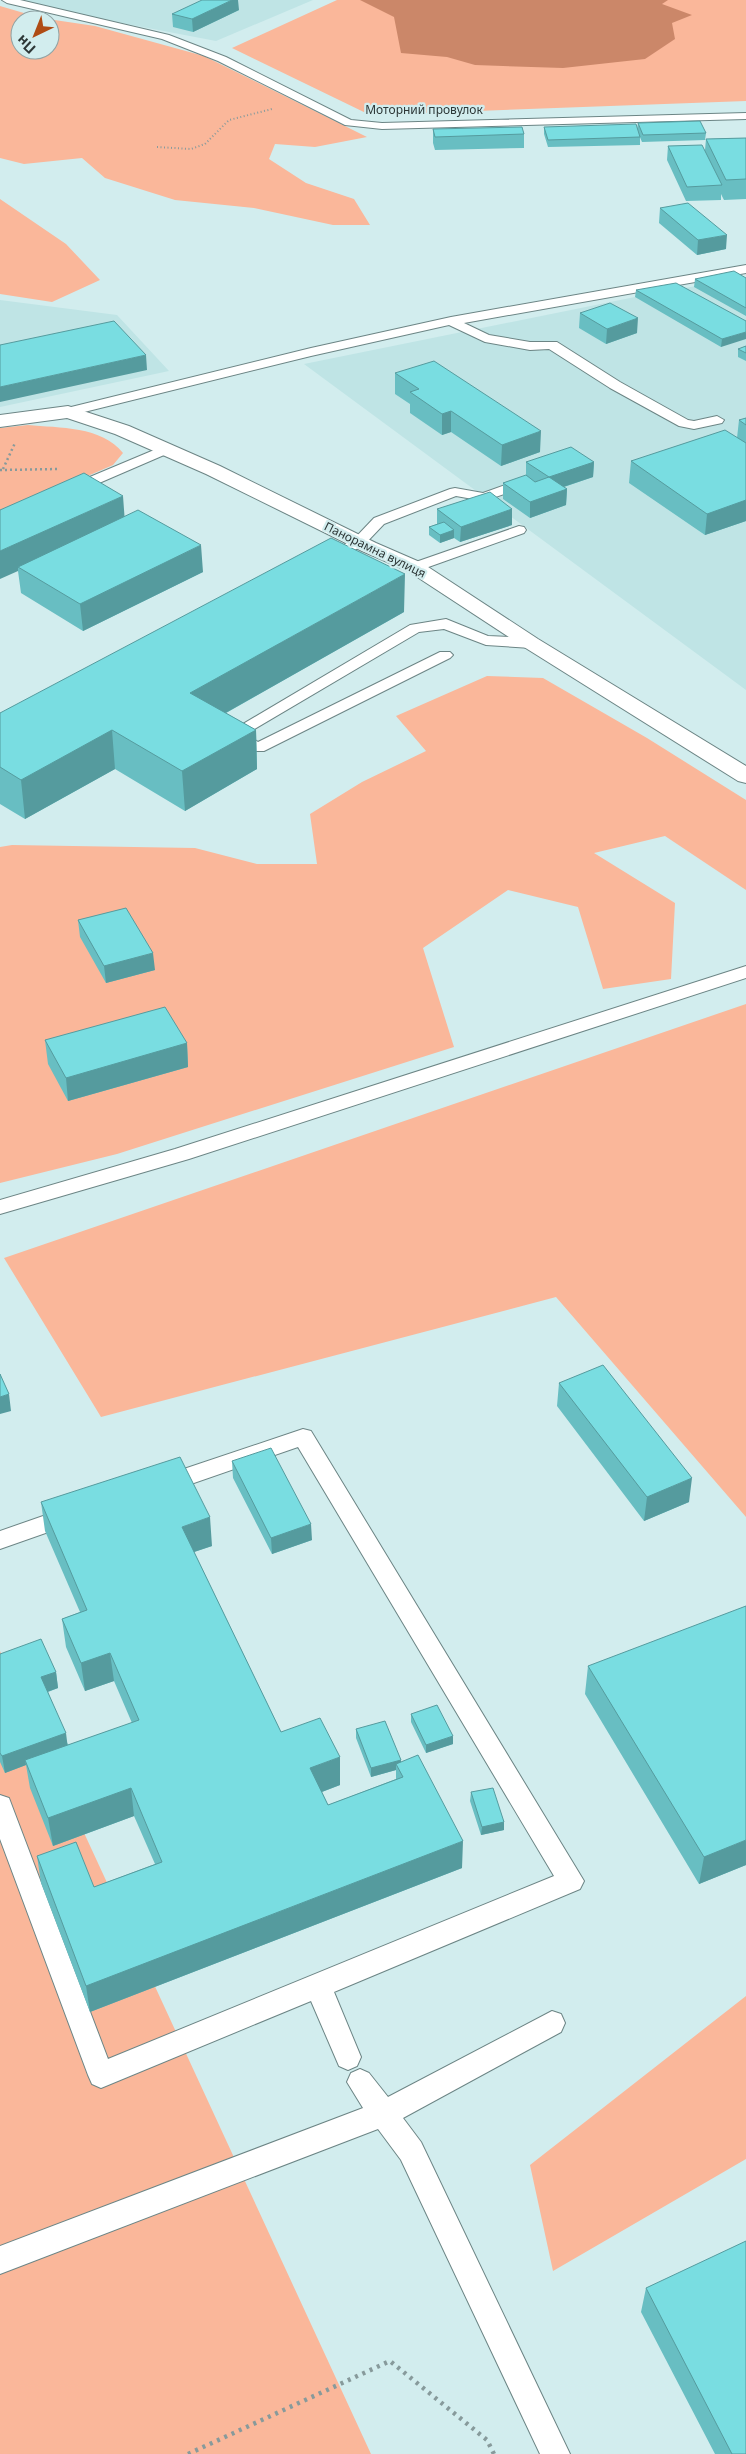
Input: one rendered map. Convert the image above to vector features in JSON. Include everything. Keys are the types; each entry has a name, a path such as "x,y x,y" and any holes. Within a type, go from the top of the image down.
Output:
{"street":[{"name":"Панорамна вулиця","path":"0,421 68,412 122,430 415,567 531,643 746,776"}],"lane":[{"name":"Моторний провулок","path":"6,0 165,36 222,59 349,123 382,126 662,120 746,116"},
{"path":"68,412 311,352 451,321 746,269"},
{"path":"451,321 485,338 530,346 552,345 615,386 684,423 694,425 717,420"},
{"path":"60,494 166,449"},
{"path":"315,565 359,542 380,521 455,492 484,497 511,487"},
{"path":"415,567 519,530"},
{"path":"444,655 258,748 234,734 415,628 446,624 486,640 531,643"},
{"path":"0,1207 182,1154 746,972"},
{"path":"0,1806 101,2075 571,1882 303,1437 142,1492"},
{"path":"0,1540 85,1511"},
{"path":"318,1986 348,2056"},
{"path":"0,2260 384,2114 552,2023"},
{"path":"360,2082 411,2151 555,2454"}],"path":[{"path":"156,147 192,149 205,144 229,120 276,108 308,103"},
{"path":"16,440 1,470 50,468 96,472 104,476"},
{"path":"188,2454 390,2361 488,2440 494,2454"}],"shaded area":[{"path":"1,0 313,0 216,41"},
{"path":"337,0 746,0 746,101 370,115 232,48"},
{"path":"360,0 668,0 662,4 692,15 672,23 675,39 645,59 563,68 475,65 447,57 401,53 394,17"},
{"path":"0,6 14,10 10,10 10,60 60,60 60,21 95,26 204,56 367,137 315,147 275,144 269,159 306,183 354,199 370,225 333,225 254,208 175,200 105,178 82,158 24,164 0,158"},
{"path":"0,199 66,244 100,280 52,302 0,294"},
{"path":"746,277 746,690 304,364 635,297"},
{"path":"0,300 117,315 169,371 0,407"},
{"path":"28,425 66,428 92,433 114,444 123,453 113,465 0,514 0,428"},
{"path":"487,676 543,678 647,738 746,800 746,890 665,836 594,853 675,903 671,979 603,989 578,907 508,890 423,948 454,1047 117,1154 0,1183 0,847 12,845 195,848 257,864 317,864 310,814 362,782 426,751 396,716"},
{"path":"746,1004 746,1517 556,1297 101,1417 4,1258"},
{"path":"0,1651 371,2454 0,2454"},
{"path":"746,1996 746,2159 553,2271 530,2165"}],"building":[{"path":"202,0 232,0 192,19 172,14"},
{"path":"700,121 706,133 643,135 638,123"},
{"path":"636,124 640,137 548,140 544,127"},
{"path":"522,127 524,134 435,137 433,129"},
{"path":"746,138 746,179 726,180 706,139"},
{"path":"702,145 722,185 687,187 668,146"},
{"path":"688,203 727,235 698,240 660,208"},
{"path":"734,271 746,278 746,308 695,279"},
{"path":"676,283 746,321 746,332 722,339 636,290"},
{"path":"610,303 638,318 607,329 580,313"},
{"path":"114,321 146,355 0,387 0,345"},
{"path":"746,346 746,353 738,349"},
{"path":"434,361 541,431 502,445 451,411 442,414 410,392 419,389 395,373"},
{"path":"746,418 746,425 739,420"},
{"path":"725,430 746,443 746,500 707,514 631,461"},
{"path":"571,447 594,462 549,477 526,462"},
{"path":"84,473 123,496 0,551 0,510"},
{"path":"526,475 535,482 549,477 567,489 530,502 503,483"},
{"path":"490,492 512,509 461,527 437,509"},
{"path":"138,510 201,545 80,604 18,567"},
{"path":"444,522 454,530 440,535 429,527"},
{"path":"331,538 405,574 190,693 256,730 182,771 112,730 21,780 0,767 0,713"},
{"path":"126,908 153,953 104,966 78,920"},
{"path":"165,1007 187,1043 66,1078 45,1040"},
{"path":"603,1365 692,1478 647,1497 559,1383"},
{"path":"0,1374 9,1394 0,1397"},
{"path":"271,1448 311,1524 271,1538 232,1461"},
{"path":"180,1457 210,1517 182,1527 281,1732 320,1718 340,1757 310,1768 328,1805 403,1777 396,1764 418,1755 463,1841 86,1986 37,1856 76,1842 94,1887 162,1862 131,1788 48,1818 25,1760 139,1720 110,1653 81,1663 62,1619 87,1610 41,1502"},
{"path":"746,1606 746,1840 704,1857 588,1666"},
{"path":"41,1639 56,1672 41,1677 66,1733 2,1756 0,1753 0,1654"},
{"path":"437,1705 453,1736 426,1745 411,1714"},
{"path":"385,1721 401,1760 371,1768 356,1729"},
{"path":"493,1788 504,1822 482,1827 471,1792"},
{"path":"746,2241 746,2454 732,2454 646,2288"}]}
